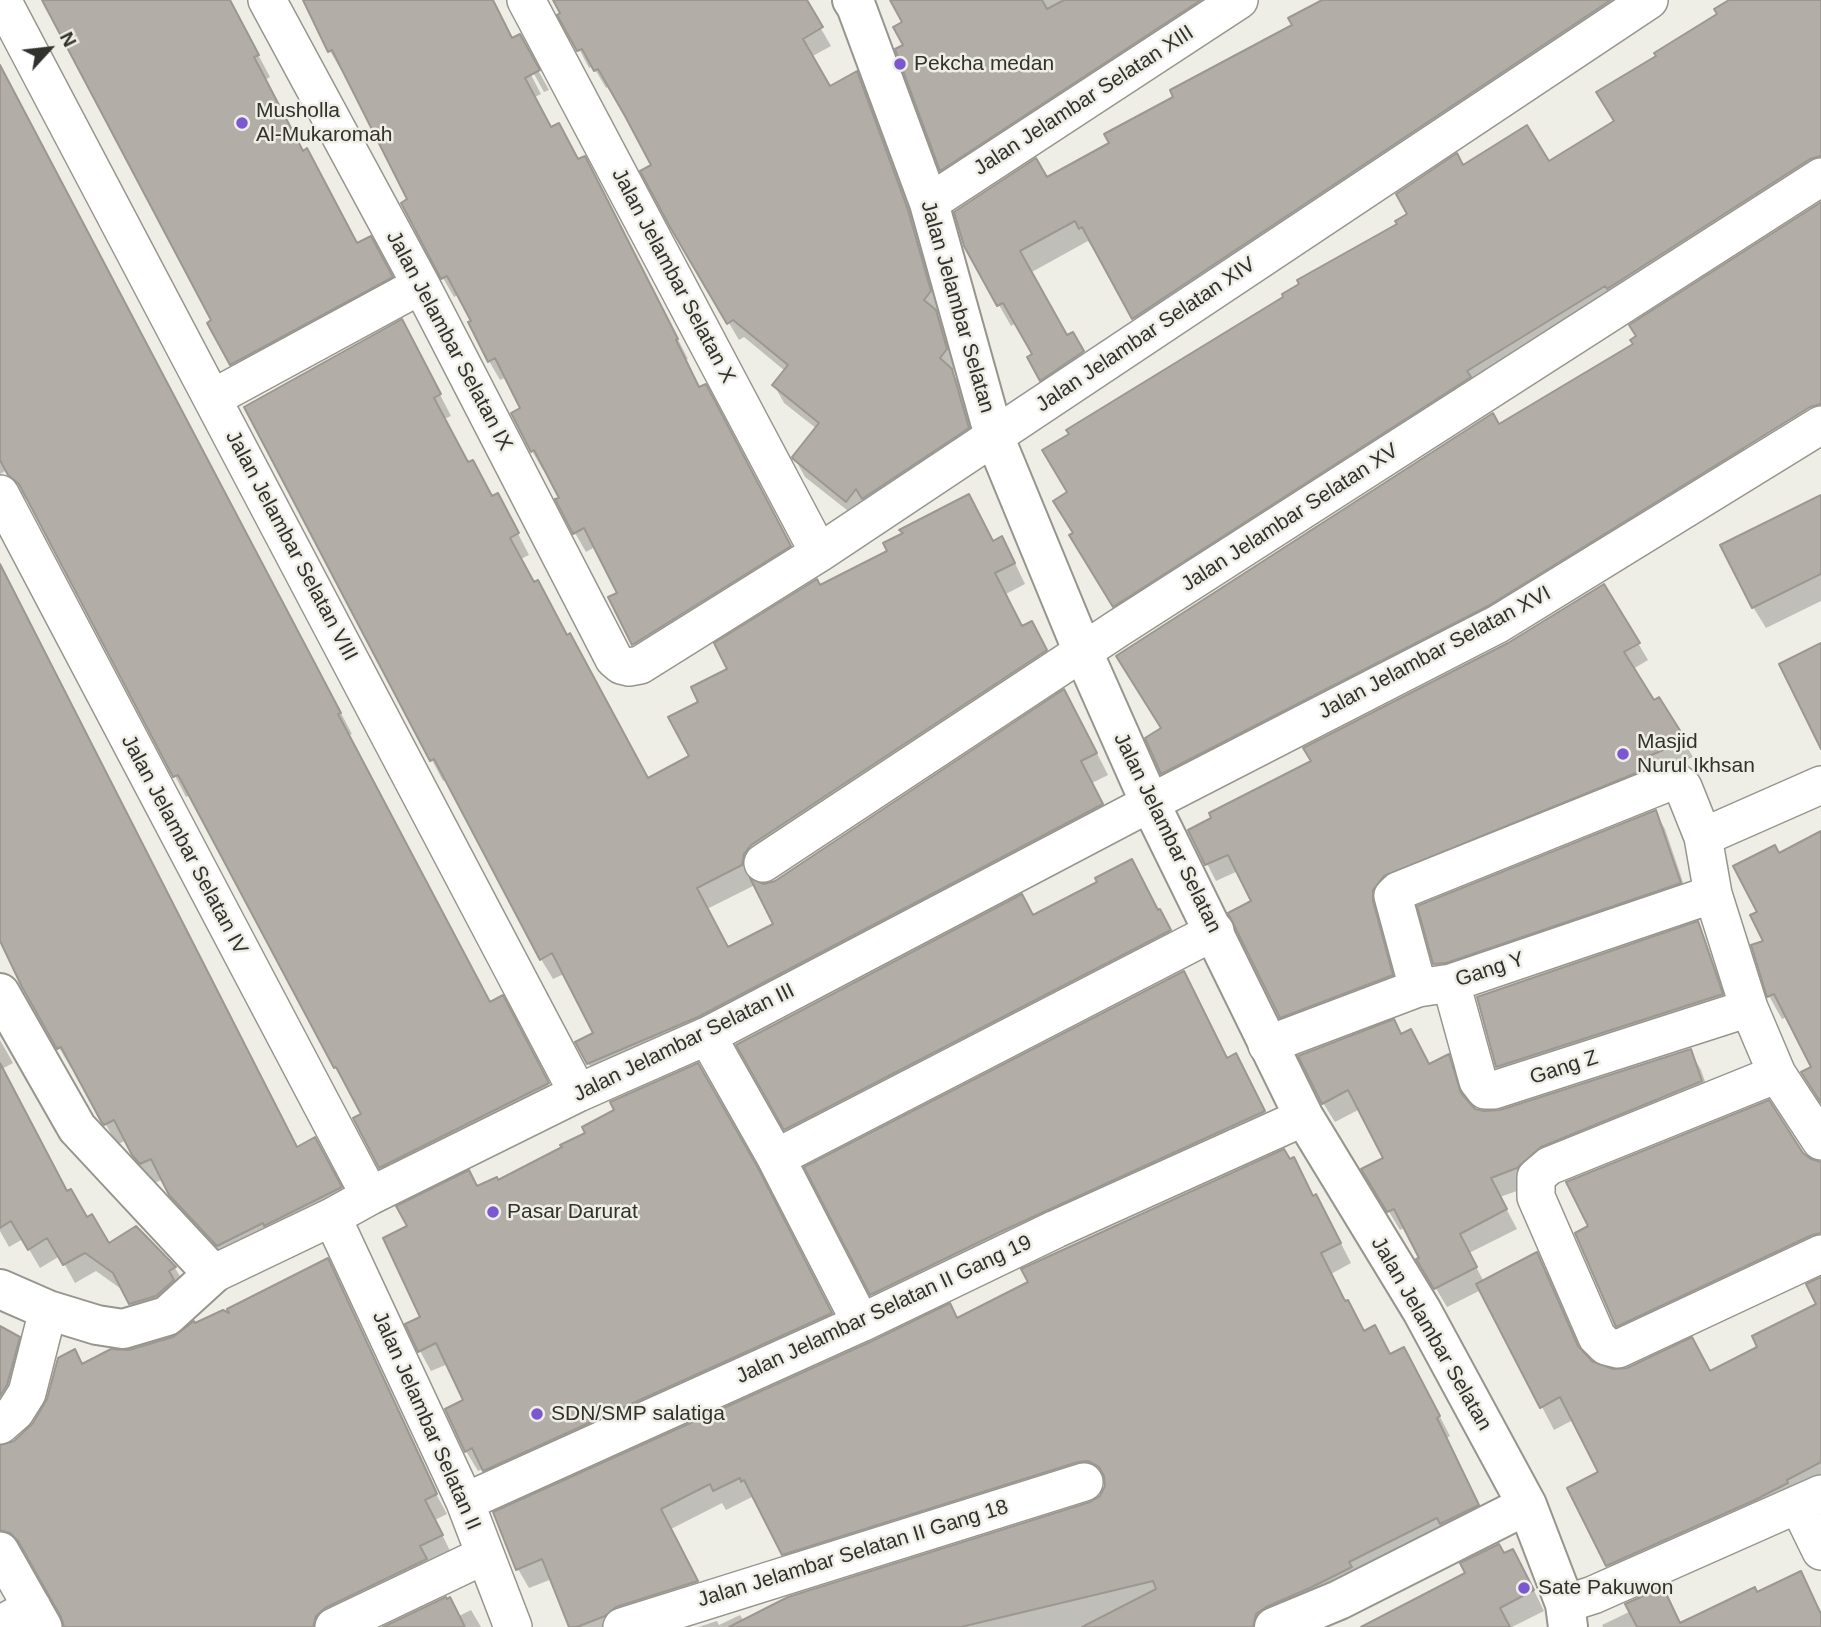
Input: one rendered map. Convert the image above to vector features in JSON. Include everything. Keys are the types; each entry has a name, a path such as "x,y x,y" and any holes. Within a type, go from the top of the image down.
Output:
{"street":[{"name":"Jalan Jelambar Selatan VIII","path":"2,0 578,1093"},
{"name":"Jalan Jelambar Selatan IX","path":"267,0 421,285 614,659 621,665 640,665"},
{"name":"Jalan Jelambar Selatan X","path":"526,0 820,553"},
{"name":"Jalan Jelambar Selatan XIII","path":"929,203 1239,0"},
{"name":"Jalan Jelambar Selatan XIV","path":"640,665 820,553 1649,0"},
{"name":"Jalan Jelambar Selatan","path":"858,2 929,203 994,436 1083,652 1150,803 1304,1117 1422,1311 1527,1505 1567,1616"},
{"name":"Jalan Jelambar Selatan XV","path":"763,863 1083,652 1821,177"},
{"path":"213,398 421,285"},
{"name":"Jalan Jelambar Selatan XVI","path":"1150,803 1498,624 1821,425"},
{"name":"Jalan Jelambar Selatan IV","path":"0,494 370,1196"},
{"path":"1435,986 1392,896 1398,891 1674,780 1683,787 1703,836 1713,894 1749,1008 1777,1074 1821,1141"},
{"path":"1703,836 1821,785"},
{"name":"Jalan Jelambar Selatan III","path":"213,1273 332,1217 578,1093 707,1036 1150,803"},
{"name":"Gang Y","path":"1267,1045 1713,894"},
{"path":"776,1158 1214,931"},
{"name":"Gang Z","path":"1435,986 1478,1081 1485,1090 1494,1090 1749,1008"},
{"path":"0,993 77,1128 213,1273 167,1316 122,1329 97,1325 48,1310 0,1289"},
{"path":"707,1036 776,1158 861,1323"},
{"path":"1777,1074 1549,1166 1536,1177 1536,1197 1597,1337 1606,1346 1618,1349 1821,1254"},
{"name":"Jalan Jelambar Selatan II Gang 19","path":"465,1502 861,1323 1056,1228 1304,1117"},
{"name":"Jalan Jelambar Selatan II","path":"332,1217 465,1502 513,1627"},
{"path":"0,1425 15,1412 27,1393 48,1310"},
{"name":"Jalan Jelambar Selatan II Gang 18","path":"622,1627 1084,1482"},
{"path":"1567,1616 1593,1595 1810,1499 1821,1551"},
{"path":"1274,1627 1339,1601 1527,1505"},
{"path":"0,1551 37,1617 0,1625"},
{"path":"334,1627 485,1555"}],"building":[{"path":"42,0 230,0 259,55 254,57 303,151 307,148 357,243 371,236 393,277 230,365 207,323 211,320"},
{"path":"303,0 493,0 512,38 520,34 540,70 525,78 551,127 559,123 578,159 585,156 678,339 676,340 699,387 706,384 791,546 632,645 608,597 617,593 584,528 573,534 555,499 559,498 511,413 520,408 495,358 488,362 468,322 471,321 447,276 441,279 401,203 407,199 332,50 328,52"},
{"path":"553,0 807,0 823,27 803,39 830,86 857,71 908,210 931,291 924,300 936,310 947,349 940,358 952,369 969,428 862,499 856,489 846,502 793,459 819,423 772,385 788,365 733,320 727,324 640,171 651,165 625,116 598,69 594,71 582,49 577,51 557,15 560,13"},
{"path":"890,0 1042,0 1047,9 1064,0 1201,0 940,171 895,49 903,45 893,27 902,22"},
{"path":"1322,0 1611,0 1132,319 1082,227 1079,229 1075,221 1020,251 1067,335 1073,332 1084,351 1040,381 1027,357 1032,354 1003,303 997,306 964,246 954,212 1036,158 1047,177 1109,143 1104,134 1173,97 1170,90 1292,25 1288,18"},
{"path":"1729,0 1821,0 1821,156 1810,159 1607,289 1605,286 1467,371 1471,377 1113,607 1069,535 1073,533 1053,501 1067,492 1042,450 1069,434 1066,430 1283,297 1282,294 1299,284 1297,280 1397,224 1395,221 1407,214 1396,194 1457,153 1463,165 1527,125 1549,161 1614,121 1596,92 1656,56 1654,53 1717,14 1714,9"},
{"path":"0,65 490,1002 503,995 549,1083 379,1168 353,1118 361,1114 336,1067 334,1068 178,775 173,777 19,484 8,475 0,460"},
{"path":"1821,202 1821,404 1810,407 1488,606 1161,774 1145,738 1161,728 1116,656 1493,413 1499,424 1633,344 1630,340 1636,336 1629,325"},
{"path":"402,319 441,394 434,398 468,462 473,460 492,496 498,493 519,533 510,538 534,582 538,580 567,635 570,633 648,778 689,756 668,717 698,702 691,687 727,669 714,643 817,579 820,585 887,551 883,543 903,533 899,530 969,494 993,541 1002,536 1015,563 995,573 1022,626 1032,621 1047,650 751,845 744,854 742,865 697,888 728,947 773,924 750,878 764,884 775,881 1064,689 1097,753 1081,761 1103,804 698,1017 587,1064 575,1042 593,1033 552,953 540,960 434,759 430,761 244,407"},
{"path":"1821,495 1821,574 1752,608 1720,545"},
{"path":"0,564 297,1147 315,1137 342,1187 217,1246 169,1195 151,1159 140,1164 132,1155 114,1120 104,1125 102,1123 61,1047 57,1049 22,987 0,941"},
{"path":"1604,584 1640,643 1624,652 1654,700 1659,697 1686,740 1638,761 1641,771 1384,876 1373,890 1373,901 1393,975 1280,1018 1228,913 1251,901 1228,855 1205,865 1188,830 1211,818 1209,813 1311,761 1303,748 1508,643"},
{"path":"1821,643 1821,749 1779,664"},
{"path":"1656,810 1681,883 1446,963 1433,964 1417,906"},
{"path":"1821,831 1821,1103 1801,1072 1811,1067 1774,994 1767,997 1751,945 1763,941 1750,915 1757,912 1733,866 1775,845 1779,853"},
{"path":"1132,859 1171,930 784,1130 736,1045 1022,894 1033,915 1097,882 1095,878"},
{"path":"1698,921 1723,994 1496,1067 1477,997"},
{"path":"1184,971 1227,1058 1236,1053 1265,1111 1002,1231 870,1295 804,1167"},
{"path":"1394,1019 1401,1034 1411,1029 1429,1064 1449,1054 1461,1093 1475,1109 1484,1111 1500,1110 1691,1049 1702,1081 1541,1147 1517,1168 1491,1178 1507,1209 1460,1234 1477,1267 1434,1289 1416,1259 1419,1258 1394,1209 1387,1212 1361,1169 1383,1158 1348,1090 1322,1104 1298,1056"},
{"path":"0,1063 67,1191 71,1189 87,1217 92,1214 109,1243 136,1226 176,1267 169,1271 174,1280 156,1296 129,1304 113,1273 85,1253 63,1265 47,1238 28,1250 11,1221 0,1228"},
{"path":"698,1063 758,1168 832,1313 483,1471 472,1448 465,1452 445,1409 463,1400 436,1343 418,1352 405,1324 420,1317 383,1238 407,1226 396,1206 469,1170 477,1186 497,1177 498,1180 585,1133 582,1127 614,1110 610,1102"},
{"path":"1769,1100 1803,1153 1821,1162 1821,1233 1616,1327 1575,1233 1588,1226 1566,1182"},
{"path":"1284,1149 1290,1159 1294,1157 1341,1243 1321,1253 1345,1301 1348,1300 1364,1331 1375,1325 1390,1354 1404,1347 1440,1416 1437,1418 1479,1505 1440,1524 1437,1518 1349,1562 1352,1567 1266,1607 1256,1614 1253,1627 1082,1627 1156,1589 1153,1581 961,1627 729,1627 788,1597 1090,1502 1100,1496 1105,1486 1099,1467 1088,1461 782,1555 744,1480 741,1482 740,1478 713,1491 710,1484 661,1509 698,1581 616,1607 605,1616 577,1627 569,1627 542,1559 516,1570 493,1512 870,1342 950,1303 957,1318 1028,1282 1021,1269"},
{"path":"1537,1252 1578,1346 1592,1361 1613,1369 1627,1368 1692,1337 1710,1371 1757,1347 1752,1336 1816,1304 1806,1284 1821,1277 1821,1462 1755,1500 1606,1566 1567,1488 1598,1472 1560,1397 1540,1408 1476,1284"},
{"path":"328,1258 437,1494 425,1500 443,1535 420,1546 427,1559 325,1608 316,1616 313,1627 64,1627 18,1541 10,1533 0,1530 0,1445 14,1441 33,1423 47,1399 58,1358 75,1349 82,1364 111,1349 129,1350 173,1337 194,1321 195,1323 223,1310 229,1313 227,1309"},
{"path":"0,1326 20,1337 7,1385 0,1396"},
{"path":"1499,1544 1504,1553 1513,1549 1534,1590 1500,1608 1510,1627 1361,1627 1465,1573 1460,1563"},
{"path":"1801,1571 1821,1614 1821,1627 1637,1627 1625,1604 1663,1587 1680,1623 1755,1587 1757,1592"},
{"path":"450,1597 465,1627 383,1627"}],"place":[{"name":"Pekcha medan","path":"900,64"},
{"name":"Musholla Al-Mukaromah","path":"242,123"},
{"name":"Masjid Nurul Ikhsan","path":"1623,754"},
{"name":"Pasar Darurat","path":"493,1212"},
{"name":"SDN/SMP salatiga","path":"537,1414"},
{"name":"Sate Pakuwon","path":"1524,1588"}]}
